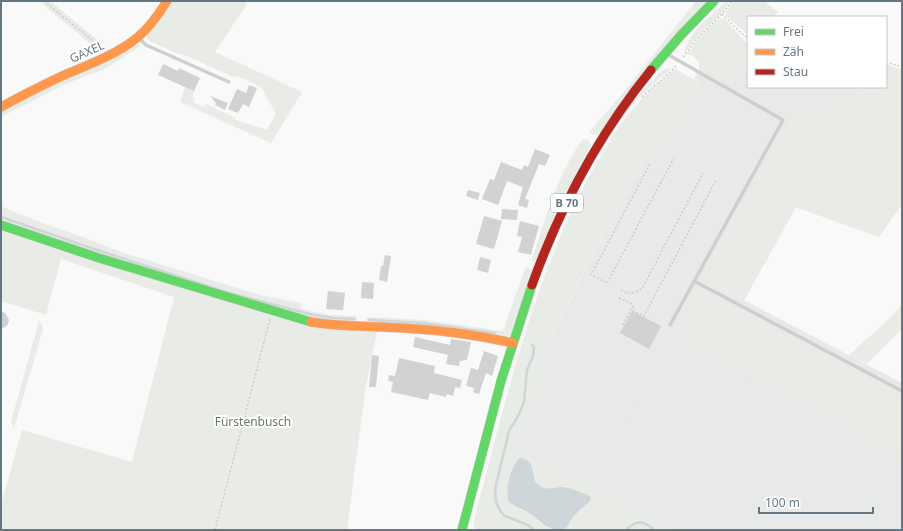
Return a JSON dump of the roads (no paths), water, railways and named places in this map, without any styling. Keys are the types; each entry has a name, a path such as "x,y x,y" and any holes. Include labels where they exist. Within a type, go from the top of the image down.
{"street":[{"name":"GAXEL","path":"1,107 123,48 139,37 151,26 167,1"},
{"name":"B 70","path":"462,530 513,343 542,260 559,218 598,144 614,119 666,53 714,1"},
{"path":"1,225 78,251 272,312 314,323 416,329 463,334 513,343"}],"lane":[{"path":"139,37 146,45 229,82"},
{"path":"666,53 784,120 670,325"},
{"path":"694,280 902,391"}],"waterway":[{"path":"1,217 226,292 313,315 354,319"},
{"path":"369,320 422,323 495,333"},
{"path":"532,345 534,347 533,356 527,370 524,402 509,431 495,493 496,502 505,516 528,525 534,530"},
{"path":"626,530 633,524 640,522 647,524 654,530"}],"park label":[{"name":"Fürstenbusch","path":"253,422"}]}
